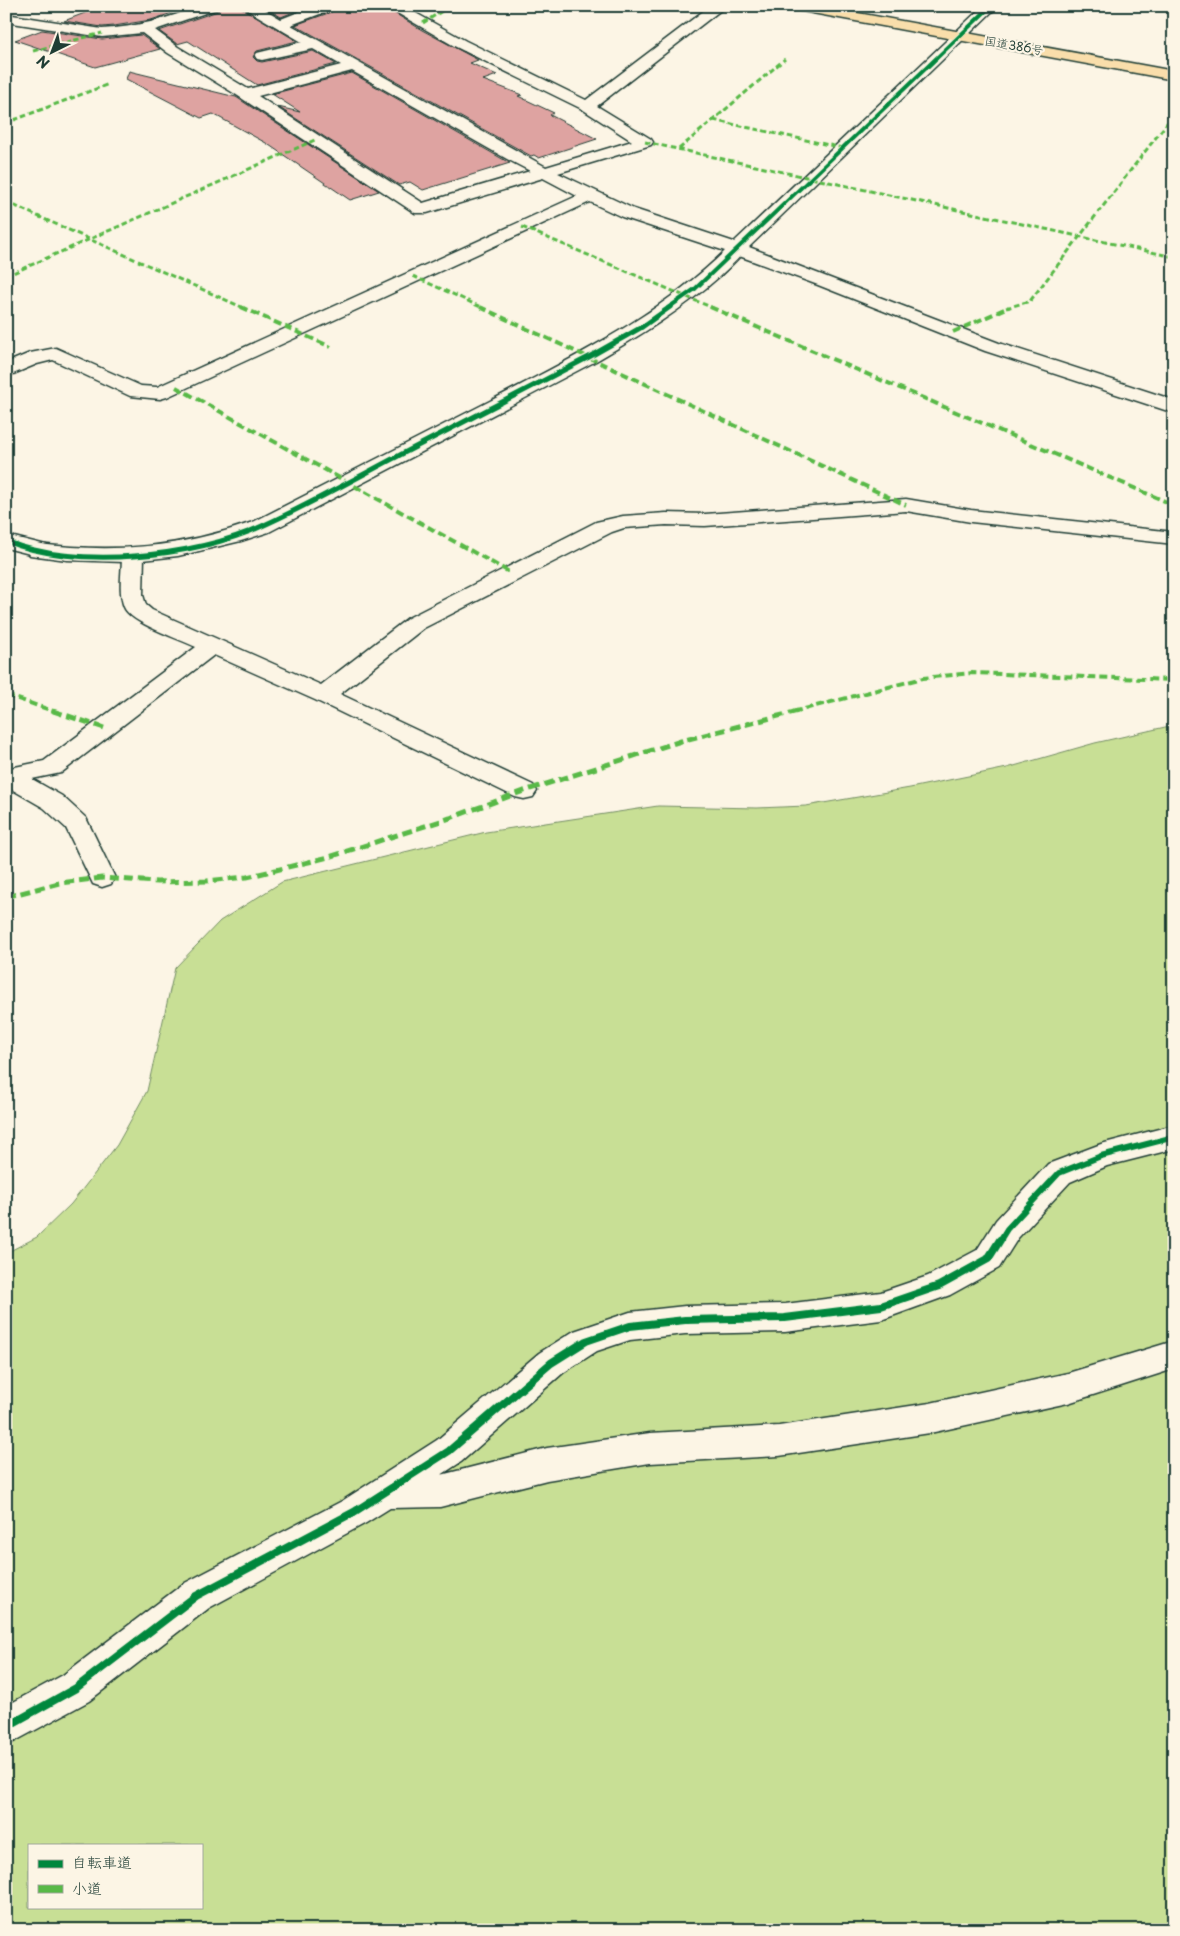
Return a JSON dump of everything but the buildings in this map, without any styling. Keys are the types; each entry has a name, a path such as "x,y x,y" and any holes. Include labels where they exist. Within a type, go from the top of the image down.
{"highway":[{"name":"国道386号","path":"796,6 1174,76"}],"street":[{"path":"6,18 102,33 146,28 186,17 212,6"},
{"path":"248,6 544,172 628,213 737,249 992,347 1174,407"},
{"path":"280,24 328,6"},
{"path":"146,28 154,37 173,50 421,208 645,142 587,106 461,44 392,6"},
{"path":"587,106 719,6"},
{"path":"6,541 38,550 76,556 133,556 193,548 226,540 261,527 581,362 642,327 695,289 991,6"},
{"path":"262,56 314,44"},
{"path":"245,95 352,66"},
{"path":"6,371 28,359 44,354 56,354 137,392 160,393 590,196"},
{"path":"323,695 416,623 604,527 623,522 666,519 705,520 906,505 971,516 1174,538"},
{"path":"133,556 132,595 135,608 144,615 323,695 524,791"},
{"path":"7,776 52,767 211,646"},
{"path":"7,776 52,802 78,824 102,878"},
{"path":"6,1727 76,1688 196,1596 354,1512 449,1451 551,1363 586,1341 630,1326 685,1320 785,1318 881,1306 923,1292 939,1286 988,1259 1007,1229 1059,1173 1101,1156 1174,1137"},
{"path":"384,1492 440,1492 547,1464 650,1448 779,1441 930,1418 1068,1388 1174,1355"}],"green space":[{"path":"1174,725 1174,1930 6,1930 6,1253 37,1237 71,1204 117,1145 147,1091 175,968 220,921 282,882 486,832 658,806 757,808 806,806 910,788 1007,768 1095,743"}],"marked path":[{"path":"423,23 450,6"},
{"path":"33,51 102,33"},
{"path":"679,149 785,59"},
{"path":"6,123 109,84"},
{"path":"953,332 1016,304 1030,301 1174,114"},
{"path":"713,120 843,148"},
{"path":"6,276 315,140"},
{"path":"645,142 1174,257"},
{"path":"6,202 331,347"},
{"path":"522,227 1174,505"},
{"path":"413,276 906,505"},
{"path":"176,387 511,573"},
{"path":"6,897 59,883 102,878 157,882 207,881 247,877 329,857 450,818 524,791 681,741 923,678 972,673 1174,680"},
{"path":"6,695 104,728"}],"cycle path":[{"path":"6,541 24,547 55,553 107,557 134,556 185,549 236,536 261,527 589,357 642,327 695,289 991,6"},
{"path":"6,1727 76,1688 196,1596 354,1512 449,1451 551,1363 586,1341 630,1326 685,1320 785,1318 881,1306 939,1286 988,1259 1007,1229 1059,1173 1101,1156 1174,1137"}]}
